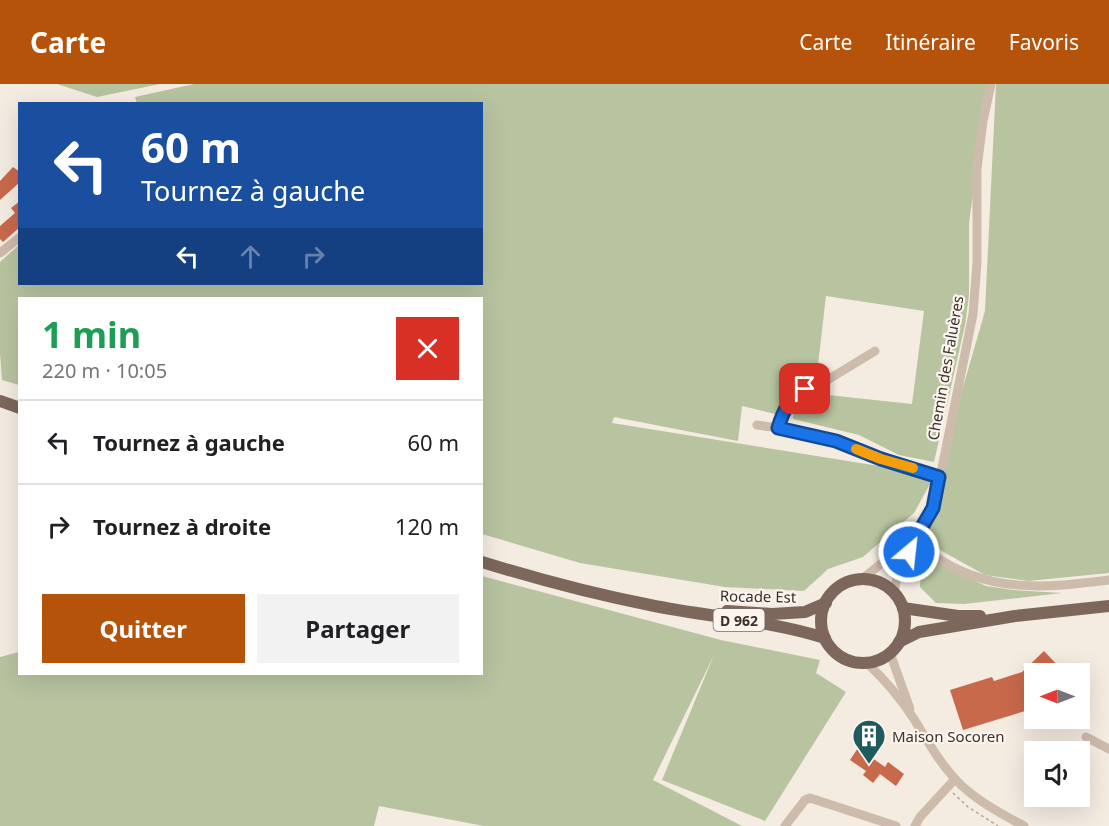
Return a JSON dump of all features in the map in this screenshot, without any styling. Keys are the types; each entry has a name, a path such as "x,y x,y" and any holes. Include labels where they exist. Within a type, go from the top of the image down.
{"main road":[{"path":"0,401 18,407"},
{"name":"Rocade Est","path":"483,562 550,583 651,606 794,628 825,638"},
{"path":"862,579 885,585 894,592 903,608 905,620 904,633 890,653 879,660 867,663 854,662 842,657 832,649 825,638 822,620 826,603 832,593 851,581 862,579"},
{"name":"Rocade Est","path":"651,606 772,614 805,612 826,603"},
{"path":"899,642 919,632 1015,616 1109,606"},
{"path":"903,608 958,616 1015,616"}],"street":[{"name":"Chemin des Faluères","path":"894,592 899,568 933,508 973,314 977,263 977,169 983,121 991,84"},
{"path":"0,253 18,239"},
{"path":"778,428 783,410 793,398 805,389 816,387 875,351"},
{"path":"757,425 836,441 881,459 939,477"},
{"name":"Chemin des Faluères","path":"862,579 902,548 914,542"},
{"path":"914,542 951,566 1004,585 1037,587 1109,580"},
{"path":"890,653 913,717"},
{"path":"867,663 913,717 935,753 955,778 991,808 1024,826"},
{"path":"1086,737 1109,750"},
{"path":"915,826 920,817 955,778"},
{"path":"785,826 805,800 810,798 896,826"}],"path":[{"path":"948,787 968,807 998,826"}],"green space":[{"path":"57,84 160,84 97,97"},
{"path":"194,84 988,84 969,223 969,295 965,325 934,462 899,455 859,435 793,419 796,403 809,393 912,404 924,311 826,296 816,382 800,384 791,390 775,414 742,406 738,441 614,417 612,423 935,475 914,513 863,557 828,569 804,591 725,587 580,563 483,534 483,297 18,297 18,385 2,380 0,262 18,246 18,285 483,285 483,102 136,102 135,97"},
{"path":"996,84 1109,84 1109,573 1028,581 985,575 940,550 923,526 985,311"},
{"path":"930,560 986,586 1062,593 964,604 936,603 920,587 921,573"},
{"path":"483,576 721,640 820,660 816,673 846,692 765,821 662,780 714,655 653,780 742,826 484,826 379,806 374,826 0,826 0,657 18,652 18,675 483,675"}],"building":[{"path":"13,167 18,171 18,184 0,200 0,181"},
{"path":"18,203 18,229 3,242 0,239 0,226 15,213 11,208"},
{"path":"1044,651 1055,663 1031,663"},
{"path":"1024,670 1024,711 963,730 950,690 992,677 994,681"},
{"name":"Maison Socoren","path":"858,748 885,767 888,762 904,774 896,786 880,774 873,783 863,775 866,771 850,760"}],"slow traffic":[{"path":"856,449 913,468"}],"place":[{"name":"Maison Socoren","path":"869,765"}],"route":[{"path":"805,389 783,410 778,428 836,441 881,459 939,477 933,508 909,552"}]}
